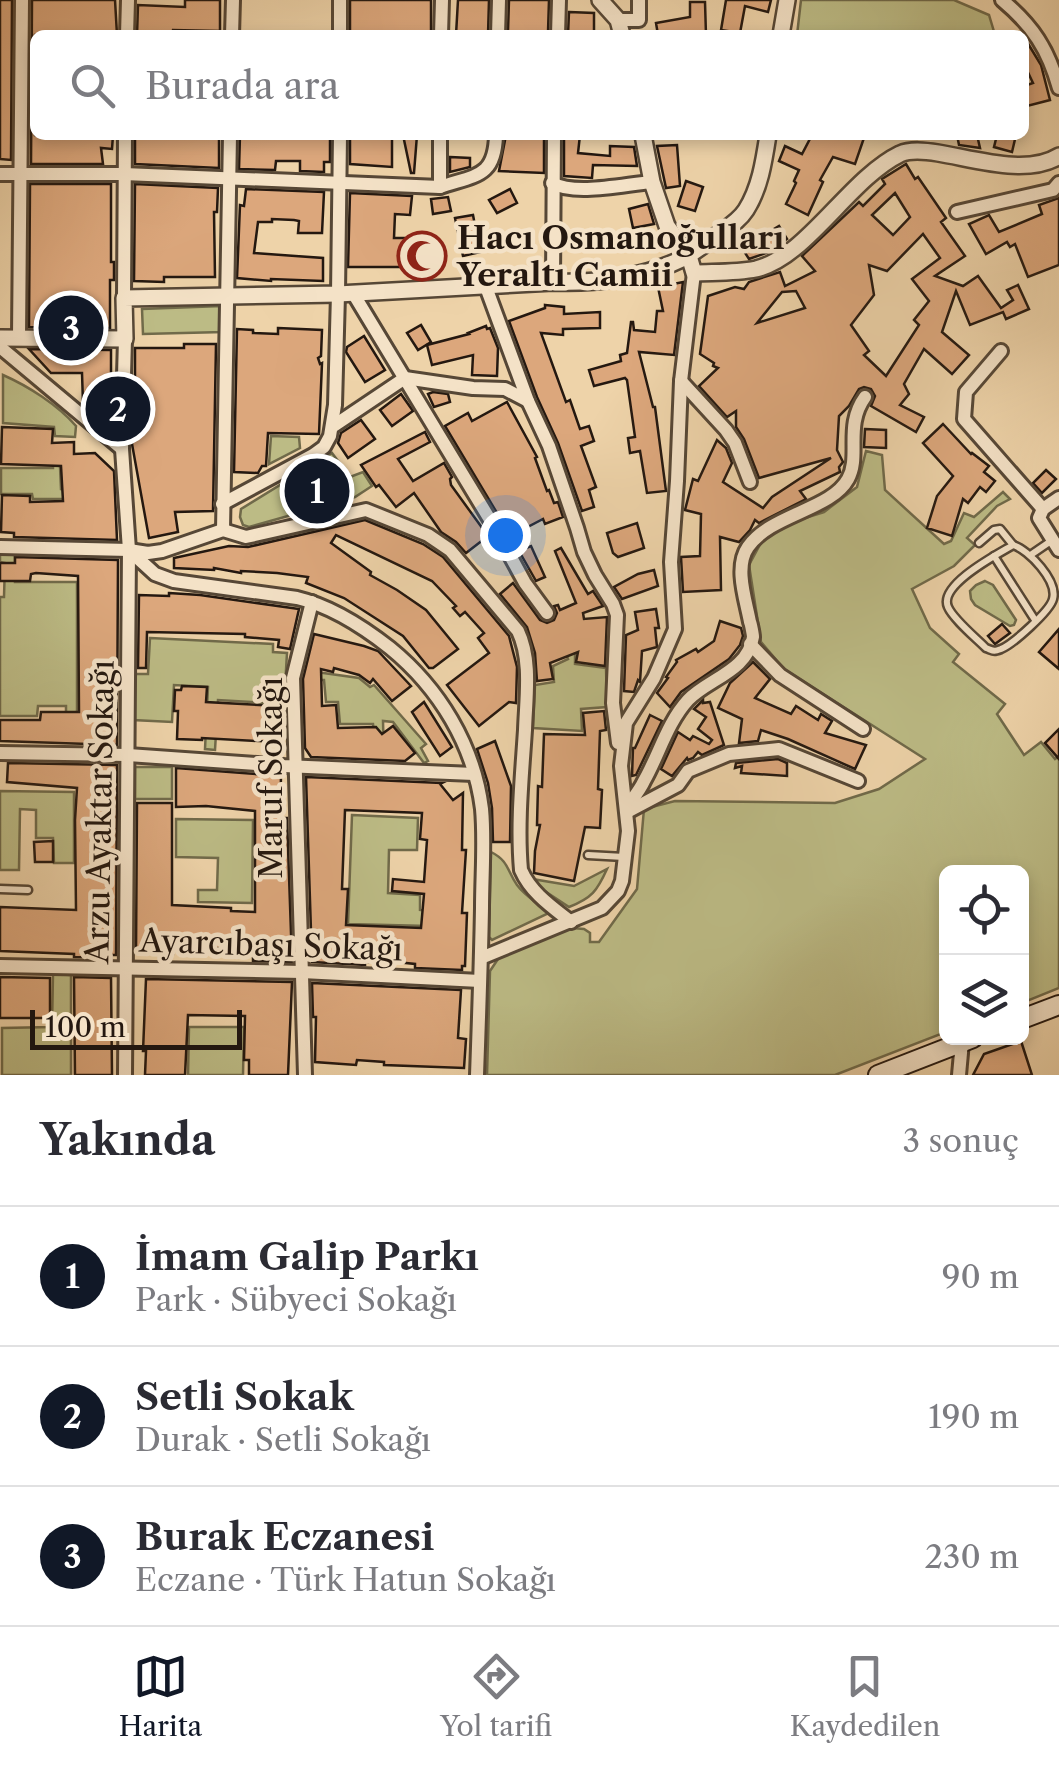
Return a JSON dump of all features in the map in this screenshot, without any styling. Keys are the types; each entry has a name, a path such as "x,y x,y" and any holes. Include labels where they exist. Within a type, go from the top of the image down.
{"main road":[{"path":"1029,1016 1059,1005"},
{"path":"878,1075 955,1045"}],"street":[{"path":"19,337 22,0"},
{"path":"127,30 128,0"},
{"path":"232,30 233,0"},
{"path":"340,0 340,30"},
{"path":"441,30 442,0"},
{"path":"498,30 499,0"},
{"path":"558,30 559,0"},
{"path":"600,0 620,27 639,20 638,0"},
{"path":"783,30 787,0"},
{"path":"1002,0 1030,25 1052,63 1059,88"},
{"path":"0,338 125,339 125,140"},
{"path":"223,530 230,140"},
{"path":"222,504 313,455 324,447 332,427 346,294 340,140"},
{"path":"440,140 440,187"},
{"path":"0,174 124,174 440,187 481,173 492,164 496,140"},
{"path":"553,282 554,140"},
{"path":"620,766 626,723 654,678 675,629 671,562 681,381 694,273 689,256 667,226 652,182 644,140"},
{"path":"124,298 346,294 579,283 628,276 689,256 739,219 760,182 767,140"},
{"path":"694,273 743,271 775,261 793,250 884,164 904,152 926,151 1035,166 1059,156"},
{"path":"552,182 562,188 652,182"},
{"path":"957,212 1052,190 1059,183"},
{"path":"481,958 602,908 622,881 627,809 613,702 617,616 584,552 549,446 528,402 486,287"},
{"path":"346,294 404,378 525,583 547,613"},
{"name":"Arzu Ayaktar Sokağı","path":"125,339 122,449 130,550 125,1075"},
{"path":"0,347 122,449"},
{"path":"1001,352 966,392 964,419 1043,508"},
{"path":"332,427 404,378 473,388 505,388 528,402"},
{"path":"681,381 735,443 750,482"},
{"path":"627,809 689,698 745,657 753,636 740,566 746,550 761,532 845,485 852,472 854,422 858,406 865,398"},
{"path":"1056,545 1039,518 1043,508 1059,498"},
{"path":"0,547 130,550 148,554 223,530 246,537 366,510 428,535 450,550 522,640 527,692 522,870 534,892 571,922"},
{"path":"130,550 155,574 174,581 312,602 364,628 402,658 449,714 462,736 482,808 477,1075"},
{"name":"Maruf Sokağı","path":"305,1075 293,678 312,602"},
{"path":"750,644 780,675 864,729"},
{"path":"627,809 678,785 688,772 705,762 729,754 779,749 858,781"},
{"path":"0,753 128,754 474,774"},
{"name":"Ayarcıbaşı Sokağı","path":"0,966 480,980"},
{"path":"959,1075 967,1045"}],"lane":[{"path":"980,544 1000,529 1014,544 1032,554 1054,591 1050,606 1013,642 993,651 946,605 948,592 1014,544"},
{"path":"1032,554 1056,545"},
{"path":"994,556 1035,620"},
{"path":"588,855 625,857"},
{"path":"0,889 28,890"}],"shaded area":[{"path":"801,0 954,0 989,15 994,30 798,30"},
{"path":"222,306 223,332 143,334 142,309"},
{"path":"3,375 61,411 76,426 75,437 55,436 54,427 3,423"},
{"path":"271,436 299,437 300,448 269,464"},
{"path":"54,444 59,444 61,489 98,492 98,499 33,499 32,494 1,494 1,468 53,468"},
{"path":"866,451 882,455 885,490 944,544 951,541 964,513 974,517 1003,492 1010,499 997,506 967,538 975,545 954,566 912,589 930,628 959,654 953,662 1005,704 997,714 1024,755 1041,742 1055,759 1059,756 1059,988 1029,1000 1029,865 939,865 939,1035 835,1075 487,1075 490,971 498,959 514,949 572,928 584,929 590,933 590,942 599,942 637,889 644,809 675,801 835,803 879,789 925,759 784,669 761,642 749,565 764,537 789,523 824,512 857,487"},
{"path":"332,453 350,477 363,472 372,486 355,497 249,527 243,525 241,509"},
{"path":"0,552 15,552 15,582 77,582 77,738 66,737 66,706 38,706 37,716 0,716 0,597 4,597 5,563 0,562"},
{"path":"985,581 993,585 1016,620 1014,625 975,605 971,599 970,591"},
{"path":"575,630 575,664 606,668 607,707 581,709 582,731 533,728 535,685 554,682 553,666 568,659 560,636"},
{"path":"150,638 273,644 273,652 287,653 284,704 218,700 215,750 205,749 208,687 174,685 172,722 133,720 135,674 148,674"},
{"path":"302,670 359,678 370,687 374,685 426,744 421,748 428,761 424,763 393,722 383,721 384,760 377,761 373,724 340,724 338,702 326,702 324,680 301,680"},
{"path":"135,767 172,767 172,799 135,799"},
{"path":"0,791 74,792 74,863 54,863 53,838 36,838 36,810 20,809 19,870 0,870"},
{"path":"352,815 418,818 417,850 389,850 388,893 420,895 420,910 429,911 429,926 348,924"},
{"path":"176,819 253,820 252,903 198,902 198,890 217,890 218,858 176,857"},
{"path":"491,852 504,863 520,889 549,913 492,940 489,937"},
{"path":"607,869 593,893 569,907 531,882 532,879 574,886"},
{"path":"53,974 71,975 71,1075 2,1075 2,1028 52,1027"},
{"path":"189,1027 244,1027 243,1075 188,1075"}],"building":[{"path":"0,0 12,0 11,160 0,159"},
{"path":"32,0 115,0 117,30 32,30"},
{"path":"185,0 220,0 220,30 137,30 138,5 185,7"},
{"path":"350,0 431,0 431,30 350,30"},
{"path":"458,0 489,0 488,30 456,30"},
{"path":"509,0 549,0 548,30 508,30"},
{"path":"726,0 771,0 768,12 745,6 741,30 721,30"},
{"path":"690,2 705,2 706,30 657,30 656,23 690,17"},
{"path":"569,12 594,13 594,30 568,30"},
{"path":"1029,45 1041,65 1050,100 1029,105 1029,84 1033,83 1029,75"},
{"path":"31,140 113,140 112,149 101,148 103,164 31,164"},
{"path":"135,140 219,140 219,168 135,164"},
{"path":"240,140 330,140 330,162 324,162 324,172 300,171 300,161 276,161 275,170 239,169"},
{"path":"350,140 392,140 392,167 350,164"},
{"path":"404,140 417,140 411,173"},
{"path":"505,140 544,140 544,173 499,171"},
{"path":"564,140 579,140 578,153 610,156 610,146 634,147 637,166 593,165 592,178 564,176"},
{"path":"809,140 863,140 855,164 833,157 808,215 786,204 799,170 779,161 785,146 802,154"},
{"path":"958,140 978,140 980,148 959,145"},
{"path":"996,140 1015,140 1012,152 994,147"},
{"path":"677,145 680,186 666,188 657,146"},
{"path":"450,157 470,158 470,167 450,172"},
{"path":"906,164 946,218 941,222 965,256 935,276 963,286 978,276 1001,308 1013,300 1007,290 1018,285 1029,309 1006,319 1003,312 970,325 956,291 942,332 969,355 952,374 924,349 904,384 909,394 900,405 924,417 916,432 871,406 875,396 871,389 859,389 839,416 837,450 843,462 840,472 800,491 806,499 759,523 755,520 739,542 720,537 721,590 683,592 681,557 700,556 701,514 685,510 693,479 698,481 717,440 726,448 732,463 723,482 763,508 772,497 831,458 759,478 736,427 736,411 727,417 699,386 718,368 700,354 708,296 735,287 744,289 749,282 780,272 785,286 815,271 802,256 859,202 863,206 885,184 882,179","holes":["895,193 910,217 893,235 872,215","923,234 940,258 912,279 929,301 914,320 919,325 886,376 864,355 869,351 851,325 874,295 869,265 887,271","796,291 805,308 757,323 782,292"]},
{"path":"686,181 703,187 695,211 678,206"},
{"path":"30,184 111,184 114,280 110,280 110,328 29,327"},
{"path":"135,184 218,188 214,212 215,277 134,281"},
{"path":"246,189 324,192 322,233 298,233 299,221 294,220 258,222 254,253 323,258 323,281 237,278 240,205 244,206"},
{"path":"510,189 517,203 497,213 489,200"},
{"path":"350,193 412,196 410,215 395,214 394,238 419,238 419,246 436,245 437,267 348,267"},
{"path":"448,197 451,211 433,214 431,199"},
{"path":"1059,198 1059,265 1028,277 1015,244 1010,247 1007,242 986,254 969,224 989,215 999,232 1042,214 1039,205"},
{"path":"648,204 654,224 633,228 629,209"},
{"path":"473,215 480,252 463,256 455,218"},
{"path":"779,226 787,239 769,252 749,259 742,248"},
{"path":"683,282 674,355 639,352 655,407 666,491 647,493 640,451 630,453 628,438 635,437 627,380 594,386 589,370 621,361 620,355 627,353 631,322 634,330 655,332 657,311 663,311 658,287"},
{"path":"545,305 564,307 564,314 600,312 600,328 563,329 563,335 541,333 566,402 570,400 580,429 589,426 594,441 581,446 596,487 589,490 594,507 582,511 509,321"},
{"path":"421,325 431,342 418,350 407,333"},
{"path":"486,326 498,348 497,376 472,375 473,355 432,365 427,345"},
{"path":"278,328 322,330 318,358 322,363 319,434 268,433 266,466 258,473 234,472 237,329 278,334"},
{"path":"364,336 385,370 365,382 346,352 347,347"},
{"path":"184,344 216,344 213,511 175,512 178,532 149,538 132,444 135,348 184,348"},
{"path":"29,349 111,350 111,427 83,403 82,373 51,373"},
{"path":"401,394 413,411 392,426 380,410"},
{"path":"428,394 448,394 450,402 434,407"},
{"path":"507,402 537,457 547,491 554,503 558,502 563,517 545,524 543,519 518,532 514,524 506,528 445,426 468,413 472,421"},
{"path":"361,420 375,439 348,458 338,443 341,433"},
{"path":"943,424 971,454 989,466 984,472 995,481 986,492 980,487 968,503 963,499 952,536 927,528 937,496 953,476 923,443"},
{"path":"2,427 53,429 52,443 74,442 74,454 95,453 114,471 117,540 14,537 14,533 1,532 2,495 30,496 30,502 63,501 61,466 1,464"},
{"path":"865,429 886,430 886,448 864,447"},
{"path":"425,432 430,442 398,459 413,481 444,463 452,477 451,485 488,536 466,553 441,532 414,493 396,507 361,465"},
{"path":"1046,470 1056,479 1042,493 1033,483"},
{"path":"365,520 423,544 443,557 509,636 517,667 516,703 509,702 479,726 447,685 489,653 478,638 484,633 465,612 460,616 453,608 456,606 432,581 336,535 331,543 370,575 426,610 458,649 429,668 403,636 344,598 306,583 308,577 174,568 174,558 229,546 248,547"},
{"path":"637,523 644,548 618,557 607,533"},
{"path":"531,546 545,577 536,581 519,551"},
{"path":"561,548 588,594 593,591 603,606 583,613 584,619 607,617 605,666 576,662 578,652 550,663 553,679 537,681 535,653 527,627 500,594 513,583 540,620 554,620 554,606 558,605 560,610 576,603 555,551"},
{"path":"15,557 118,560 117,745 0,741 0,720 40,720 41,712 79,712 78,576 36,573 31,574 30,581 0,581 0,563 15,563"},
{"path":"654,570 658,586 622,599 614,587 638,574"},
{"path":"169,593 299,609 290,649 278,647 279,640 245,634 147,632 146,668 138,668 139,595"},
{"path":"656,609 657,647 642,651 640,682 634,692 624,691 626,635 638,630 635,612"},
{"path":"720,621 741,628 740,645 729,659 681,692 670,707 657,693 666,677 676,660 714,641"},
{"path":"1002,624 1010,633 995,644 988,636"},
{"path":"1059,629 1059,669 1039,652"},
{"path":"314,634 378,651 411,686 392,701 373,679 370,683 359,675 334,668 333,672 321,669 322,706 336,705 338,728 376,727 382,734 393,726 415,753 405,761 311,757 305,748 303,679"},
{"path":"753,662 770,679 755,698 791,714 796,706 818,720 821,714 832,721 825,733 866,745 855,769 761,730 758,741 739,743 742,719 718,708 730,683"},
{"path":"182,686 207,687 206,702 278,706 276,742 177,739 175,690"},
{"path":"703,700 710,702 724,745 687,758 672,776 661,769 678,732 690,740 693,736 709,744 712,740 698,729 706,717 694,709"},
{"path":"424,702 452,747 440,756 412,712"},
{"path":"604,711 606,730 600,731 598,789 602,790 600,828 585,827 574,881 534,873 544,734 585,735 583,713"},
{"path":"650,715 662,721 636,775 632,776 633,748"},
{"path":"1059,729 1059,759 1045,743"},
{"path":"495,741 511,786 510,842 493,842 488,783 477,749"},
{"path":"778,759 787,763 787,776 741,773 742,766 735,768 736,763"},
{"path":"8,763 117,765 116,955 111,958 0,951 0,907 76,910 77,788 7,782"},
{"path":"176,768 281,776 280,818 287,818 292,962 253,961 253,953 236,949 173,946 173,954 136,953 137,803 172,803 172,905 255,912 255,811 176,807"},
{"path":"306,777 442,783 453,800 463,793 462,850 466,850 462,913 467,913 462,970 415,968 415,964 396,962 312,962","holes":["345,810 422,813 420,839 427,840 424,882 393,879 392,891 424,894 421,928 346,925 348,889 342,889"]},
{"path":"53,841 53,862 35,862 34,842"},
{"path":"0,977 50,978 50,1018 0,1018"},
{"path":"74,977 111,978 112,1075 75,1075"},
{"path":"146,979 292,982 288,1075 249,1075 249,1060 244,1060 245,1016 188,1015 185,1075 145,1075"},
{"path":"312,983 461,990 458,1038 466,1039 464,1068 357,1060 356,1065 315,1062"},
{"path":"1022,1045 1032,1075 973,1075 984,1054"}],"place":[{"name":"Hacı Osmanoğulları Yeraltı Camii","path":"422,256"},
{"name":"Burak Eczanesi","path":"71,328"},
{"name":"Setli Sokak","path":"118,409"},
{"name":"İmam Galip Parkı","path":"317,491"}]}
